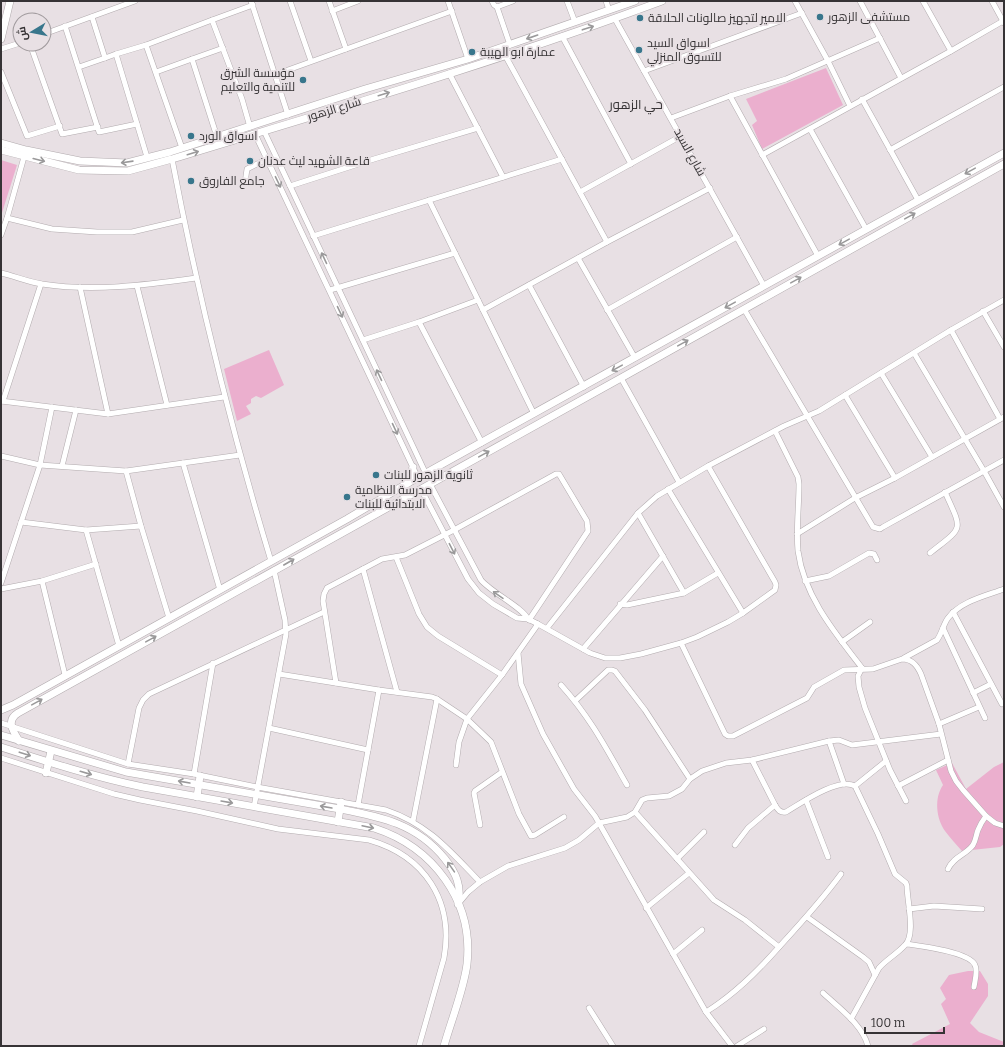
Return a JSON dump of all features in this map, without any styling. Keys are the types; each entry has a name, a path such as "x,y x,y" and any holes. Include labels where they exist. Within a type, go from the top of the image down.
{"main road":[{"path":"1,39 10,1"},
{"name":"شارع الزهور","path":"1,143 26,150 80,161 127,163 217,138 365,89 468,59 635,1"},
{"name":"شارع الزهور","path":"1,150 79,170 128,171 172,160 368,99 562,36 662,1"},
{"path":"365,89 368,99"},
{"path":"1,710 220,590 408,483 584,387 1004,153"},
{"path":"79,170 80,161"},
{"path":"19,741 12,727 12,718 14,715 1004,164"},
{"path":"951,182 956,190"},
{"path":"654,347 658,350 659,356"},
{"path":"408,483 413,467"},
{"path":"347,519 351,527"},
{"path":"53,682 57,691"},
{"path":"1,735 126,772 199,785 256,791 341,806 396,823 412,830 427,840 437,849 450,865 457,876 460,886 458,904"},
{"path":"1,747 118,782 383,831 415,847 440,872 450,887 458,904 466,930 468,948 465,975 444,1046"},
{"path":"46,773 51,751"},
{"path":"197,775 199,785 197,797"},
{"path":"338,822 341,806"}],"street":[{"path":"52,31 135,1"},
{"path":"290,1 311,62"},
{"path":"329,1 346,49"},
{"path":"332,11 358,1"},
{"path":"448,1 468,59"},
{"path":"492,1 497,7 510,45"},
{"path":"497,7 513,1"},
{"path":"567,1 575,22"},
{"path":"606,1 609,10"},
{"path":"794,1 828,61 850,106"},
{"path":"860,1 901,78"},
{"path":"923,1 951,51"},
{"path":"762,155 1003,22 1002,14 992,1"},
{"path":"79,67 146,45 252,3 288,115"},
{"path":"274,75 452,11"},
{"path":"644,71 802,13"},
{"path":"92,17 105,58"},
{"name":"شارع السيد","path":"615,18 764,286"},
{"path":"212,20 242,99 250,127"},
{"path":"66,26 99,132 137,124"},
{"path":"562,36 631,164"},
{"path":"671,118 730,96 786,79 880,38"},
{"path":"146,45 182,148"},
{"path":"1,50 12,46"},
{"path":"156,72 223,48"},
{"path":"33,52 62,134 98,127"},
{"path":"116,54 147,157"},
{"path":"505,55 607,242"},
{"path":"192,59 217,138"},
{"path":"1,72 27,136 60,126"},
{"path":"449,73 503,177"},
{"path":"890,150 1004,87"},
{"path":"730,96 818,256"},
{"path":"862,99 918,200"},
{"path":"290,186 478,128"},
{"path":"810,129 866,229"},
{"path":"264,131 426,474"},
{"path":"255,134 418,478"},
{"path":"580,192 681,136"},
{"path":"1,235 24,157"},
{"path":"245,182 247,169 267,159"},
{"path":"313,236 562,159"},
{"path":"172,160 183,220 224,397 272,561"},
{"path":"483,310 710,188"},
{"path":"429,200 534,414"},
{"path":"7,218 52,229 97,232 132,232 183,220"},
{"path":"607,310 737,237"},
{"path":"330,290 455,253"},
{"path":"578,258 635,358"},
{"path":"1,273 41,284 80,287 137,286 196,278"},
{"path":"41,284 2,401 108,414 224,397"},
{"path":"529,285 584,387"},
{"path":"137,286 167,405"},
{"path":"80,287 108,414"},
{"path":"363,340 419,322 478,300"},
{"path":"547,628 638,513 657,496 708,466 845,395 951,330 1004,300"},
{"path":"744,309 873,527 880,529 1004,460"},
{"path":"983,311 1004,347"},
{"path":"419,322 482,443"},
{"path":"797,534 855,498 895,478 1002,418 951,330"},
{"path":"914,353 1004,507"},
{"path":"881,373 932,457"},
{"path":"620,378 679,482"},
{"path":"845,395 895,478"},
{"path":"15,586 2,581 40,465 52,407"},
{"path":"62,466 76,410"},
{"path":"775,431 796,470 798,477 798,550 805,581 816,602 842,642 862,668"},
{"path":"1,456 40,465 126,471 240,454"},
{"path":"183,463 220,590"},
{"path":"421,489 468,579 479,593 493,604 517,618 528,620 547,628 597,656 613,658 641,654 681,642 712,630 743,613 773,593 776,588 776,584 708,466"},
{"path":"126,471 169,618"},
{"path":"336,683 324,612 323,598 327,588 385,558 396,558 405,555 445,535 556,474 561,475 587,521 588,531 528,620"},
{"path":"430,484 481,580 492,591 523,612 528,620"},
{"path":"668,489 743,613"},
{"path":"930,553 955,533 958,526 957,519 945,492"},
{"path":"638,513 684,593"},
{"path":"21,522 86,530 141,526"},
{"path":"86,530 119,646"},
{"path":"805,581 829,576 869,553 874,554 877,560"},
{"path":"583,649 620,604 663,556"},
{"path":"396,558 416,608 427,627 438,636 502,675"},
{"path":"1,589 42,581 96,564"},
{"path":"363,569 397,692"},
{"path":"254,807 286,629 274,570"},
{"path":"620,604 627,605 684,593 718,573"},
{"path":"42,581 65,676"},
{"path":"681,642 725,734 728,736 733,736 807,698 814,687 844,670 879,668 902,659 937,640 947,619 963,604 1004,589"},
{"path":"128,764 139,708 143,700 149,694 324,612"},
{"path":"953,612 1002,704"},
{"path":"842,642 870,622"},
{"path":"456,765 459,742 467,719 502,675 538,624"},
{"path":"943,628 985,718"},
{"path":"518,653 521,684 543,734 574,790 599,823 706,1012 732,1046"},
{"path":"902,659 912,661 919,669 939,724 948,760 959,786 986,816 995,823 1004,826"},
{"path":"197,775 213,663"},
{"path":"862,668 858,676 864,708 886,761 906,801"},
{"path":"575,701 608,670 614,670 645,710 690,779"},
{"path":"279,674 437,699 467,719 491,742 519,814 531,836 564,817"},
{"path":"973,693 991,684"},
{"path":"561,685 575,701 599,735 628,784"},
{"path":"358,805 379,690"},
{"path":"413,821 437,699"},
{"path":"939,724 979,707"},
{"path":"1,723 128,764 197,775 256,791"},
{"path":"269,728 368,750"},
{"path":"458,904 468,892 480,882 511,864 572,844 599,823 624,819 635,812 642,800 647,798 669,796 682,789 690,779 702,771 726,763 752,760 830,741 839,740 852,745 941,734"},
{"path":"830,741 844,784"},
{"path":"1,758 127,797 271,827 369,840 381,843 402,854 420,869 434,889 440,899 446,922 446,946 444,958 419,1046"},
{"path":"752,760 779,811 786,812 825,790 844,784 855,786 895,874 906,883 910,930 907,944 884,962 875,975 851,1019"},
{"path":"898,786 948,760"},
{"path":"855,786 886,761"},
{"path":"480,825 474,791 502,772"},
{"path":"806,800 828,857"},
{"path":"341,806 358,805 386,810 413,821 434,836 480,882"},
{"path":"736,845 748,828 775,806"},
{"path":"635,812 714,900 745,920 779,948"},
{"path":"948,869 955,858 967,851 972,846 979,826 986,816"},
{"path":"677,859 704,832"},
{"path":"646,908 689,873"},
{"path":"706,1012 734,993 765,964 828,892 840,874"},
{"path":"909,909 934,906 982,909"},
{"path":"807,917 863,956 869,962 875,975"},
{"path":"673,954 702,930"},
{"path":"907,944 943,950 970,959 976,968 974,987"},
{"path":"823,993 851,1019 863,1034 868,1046"},
{"path":"590,1008 614,1046"},
{"path":"737,1046 764,1029"}],"shaded area":[{"path":"826,68 843,105 762,149 752,125 757,121 746,99"},
{"path":"1,160 17,165 1,216"},
{"path":"269,350 284,385 261,398 256,396 251,399 251,403 246,406 251,414 237,421 224,369"},
{"path":"1004,762 1004,844 1000,847 962,851 945,831 938,814 938,796 943,785 936,770 952,763 966,789 994,767"},
{"path":"968,971 980,971 988,984 988,996 970,1023 979,1032 1004,1042 1004,1046 913,1046 912,1044 950,1024 941,1004 946,999 940,988 949,975"}],"place":[{"name":"مستشفى الزهور","path":"820,17"},
{"name":"الامير لتجهيز صالونات الحلاقة","path":"640,18"},
{"name":"اسواق السيد للتسوق المنزلي","path":"639,50"},
{"name":"عمارة ابو الهيبة","path":"472,52"},
{"name":"مؤسسة الشرق للتنمية والتعليم","path":"303,80"},
{"name":"اسواق الورد","path":"191,136"},
{"name":"قاعة الشهيد ليث عدنان","path":"250,161"},
{"name":"جامع الفاروق","path":"191,181"},
{"name":"ثانوية الزهور للبنات","path":"376,475"},
{"name":"مدرسة النظامية الابتدائية للبنات","path":"347,497"}],"district":[{"name":"حي الزهور","path":"636,104"}]}
